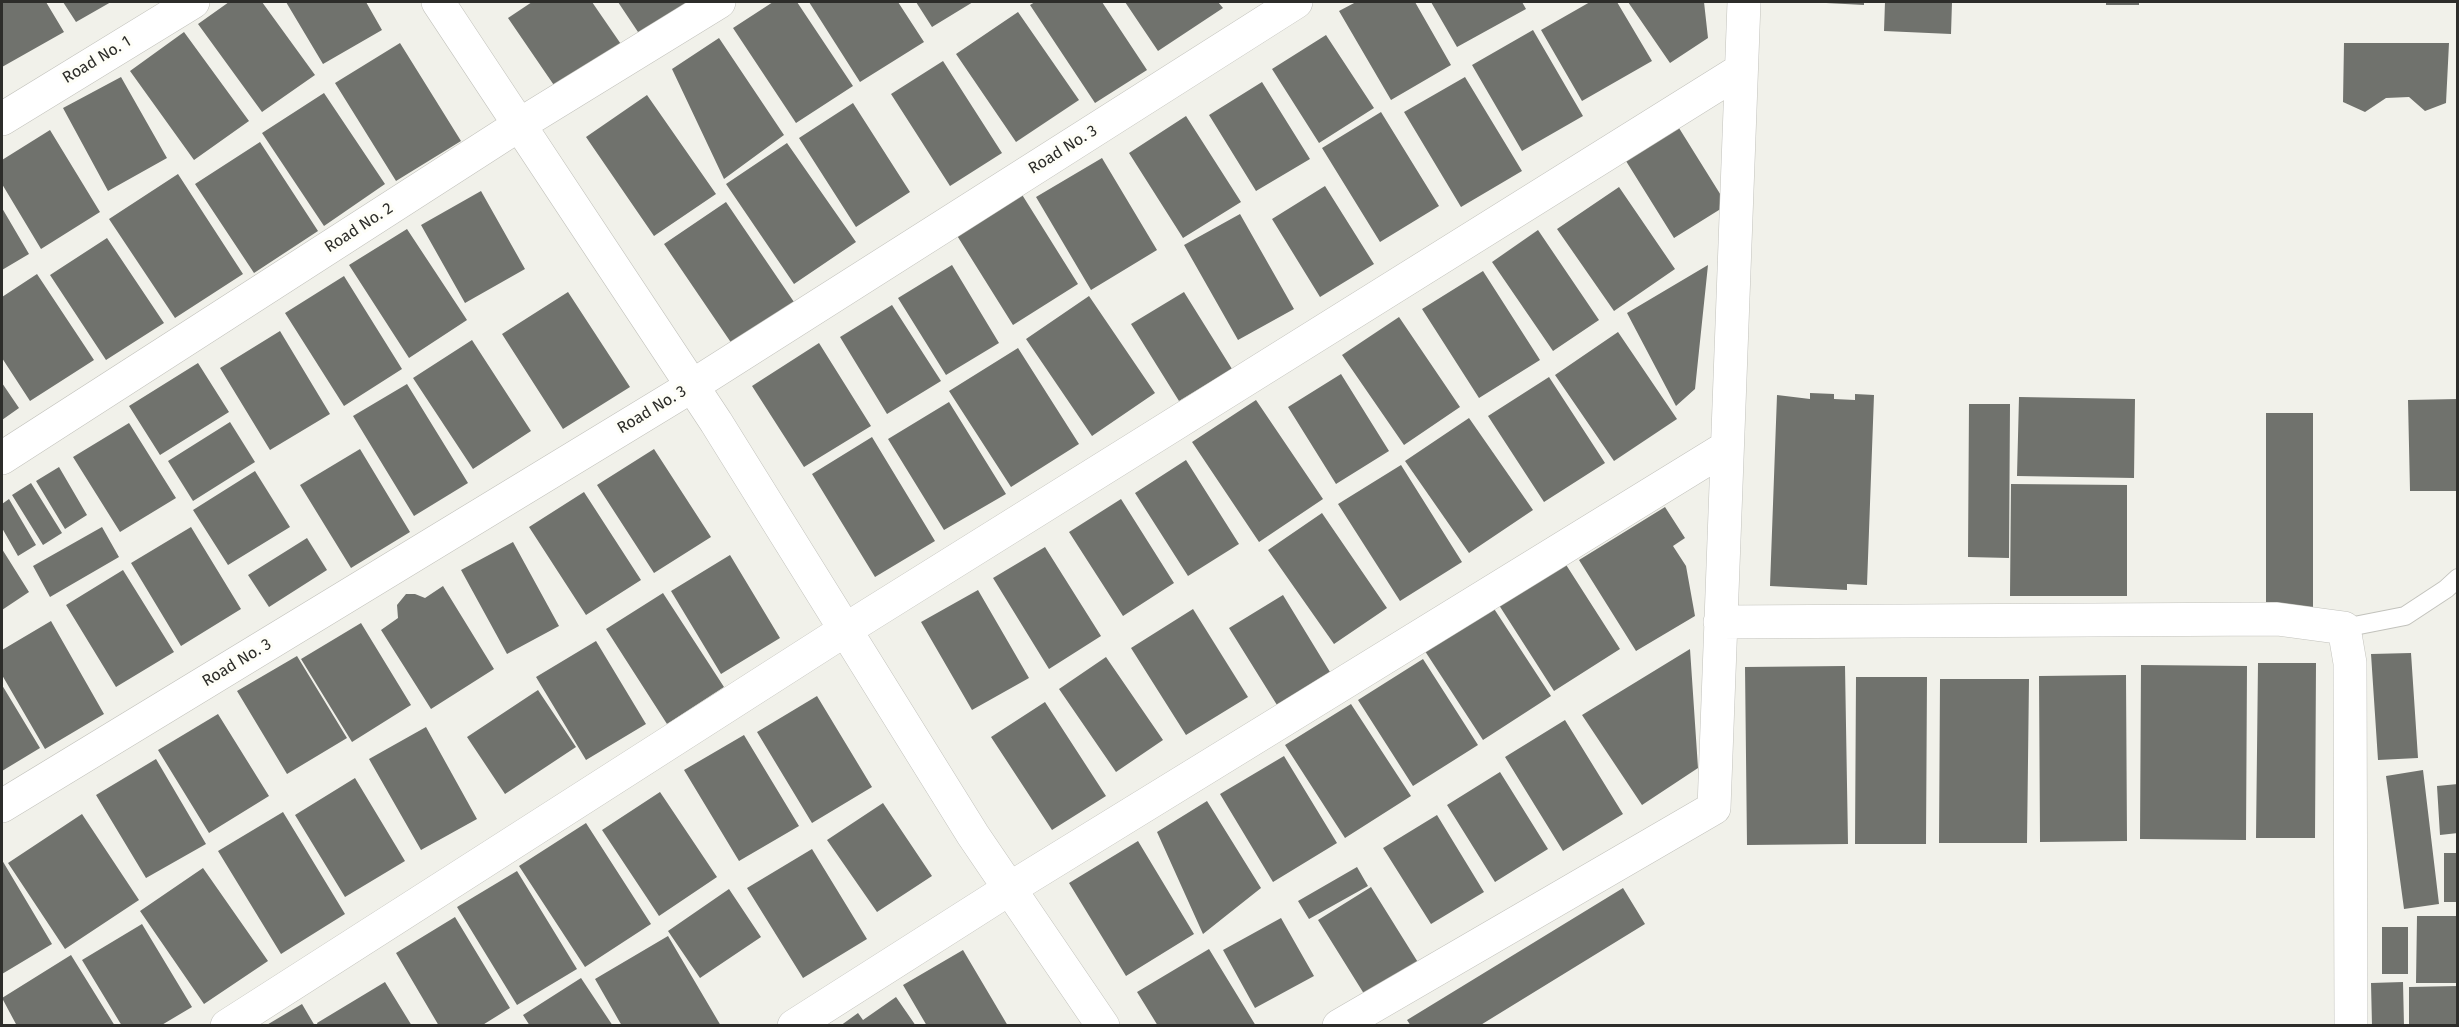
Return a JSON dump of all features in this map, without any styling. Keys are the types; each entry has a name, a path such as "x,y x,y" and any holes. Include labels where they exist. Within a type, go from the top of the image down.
{"street":[{"name":"Road No. 1","path":"2,119 193,2"},
{"path":"438,2 692,386 973,835 1103,1026"},
{"name":"Road No. 2","path":"2,458 519,125 719,2"},
{"name":"Road No. 3","path":"2,806 692,386 1296,2"},
{"path":"1339,1026 1714,808 1744,2"},
{"path":"227,1026 845,630 1741,70"},
{"path":"794,1026 1009,889 1727,447"},
{"path":"1720,622 2277,619 2344,628 2350,663 2351,1026"}],"lane":[{"path":"2344,628 2405,616 2446,589 2457,578"}],"building":[{"path":"2,2 46,2 64,32 2,67"},
{"path":"63,2 111,2 76,22"},
{"path":"229,2 262,2 315,75 262,112 198,24"},
{"path":"286,2 366,2 382,30 323,64"},
{"path":"532,2 592,2 625,50 560,94 508,18"},
{"path":"618,2 692,2 642,38"},
{"path":"773,2 797,2 853,86 796,123 733,28"},
{"path":"809,2 898,2 924,42 860,82"},
{"path":"916,2 973,2 932,27"},
{"path":"1035,2 1102,2 1147,70 1095,103 1030,5"},
{"path":"1125,2 1218,2 1223,8 1158,51"},
{"path":"1356,2 1415,2 1451,65 1391,100 1339,11"},
{"path":"1431,2 1522,2 1526,9 1457,47"},
{"path":"1590,2 1617,2 1652,61 1582,101 1541,30"},
{"path":"1628,2 1704,2 1708,38 1670,63"},
{"path":"1864,2 1864,5 1826,3"},
{"path":"1885,2 1952,2 1951,34 1884,31"},
{"path":"2106,2 2139,2 2139,5 2106,5"},
{"path":"1018,12 1079,100 1016,142 956,54"},
{"path":"1533,30 1583,116 1522,151 1472,65"},
{"path":"184,32 249,121 194,160 130,71"},
{"path":"1326,35 1374,108 1319,143 1272,69"},
{"path":"719,38 784,135 724,179 672,69"},
{"path":"400,43 461,141 396,181 335,83"},
{"path":"2344,43 2449,43 2446,103 2425,111 2409,97 2386,98 2365,112 2343,102"},
{"path":"943,61 1002,153 950,186 891,94"},
{"path":"121,77 167,158 108,191 63,108"},
{"path":"1465,77 1522,171 1461,207 1404,112"},
{"path":"1262,82 1310,159 1256,191 1209,115"},
{"path":"324,93 385,184 324,226 262,133"},
{"path":"647,95 716,194 654,236 586,137"},
{"path":"853,103 910,192 856,227 799,138"},
{"path":"1381,112 1439,206 1380,242 1322,148"},
{"path":"1186,116 1241,202 1183,238 1129,153"},
{"path":"1679,128 1727,205 1674,238 1626,161"},
{"path":"50,130 100,212 41,249 2,184 2,160"},
{"path":"260,142 318,231 254,273 195,184"},
{"path":"787,143 856,242 794,284 726,184"},
{"path":"1102,158 1157,250 1091,290 1036,197"},
{"path":"178,174 243,274 175,318 109,219"},
{"path":"1325,186 1374,264 1320,297 1272,219"},
{"path":"1619,187 1675,269 1614,311 1557,229"},
{"path":"481,191 525,269 465,303 421,225"},
{"path":"1021,193 1078,284 1013,325 956,234"},
{"path":"726,202 794,302 732,344 664,244"},
{"path":"2,208 29,254 2,270"},
{"path":"1240,214 1294,309 1238,340 1184,245"},
{"path":"407,229 467,320 409,358 349,265"},
{"path":"1538,230 1599,320 1553,351 1492,262"},
{"path":"107,238 164,323 106,360 50,275"},
{"path":"952,265 999,343 946,375 898,298"},
{"path":"1708,265 1695,389 1676,406 1627,313"},
{"path":"1483,271 1540,360 1479,398 1422,309"},
{"path":"37,274 94,360 30,401 2,358 2,297"},
{"path":"344,276 402,369 344,406 285,313"},
{"path":"568,292 630,387 563,429 502,334"},
{"path":"1184,292 1232,369 1179,401 1131,324"},
{"path":"1089,296 1155,393 1092,436 1026,339"},
{"path":"892,305 941,381 887,414 840,337"},
{"path":"1399,317 1460,407 1404,445 1342,355"},
{"path":"280,331 330,414 270,450 220,368"},
{"path":"1618,332 1677,419 1614,461 1555,375"},
{"path":"472,340 531,431 473,469 413,378"},
{"path":"819,343 871,426 804,467 752,386"},
{"path":"1018,348 1079,444 1011,487 949,391"},
{"path":"198,363 229,412 160,455 129,406"},
{"path":"1341,374 1389,451 1336,484 1288,407"},
{"path":"1549,377 1605,463 1544,502 1488,416"},
{"path":"2,383 19,408 2,420"},
{"path":"407,384 468,483 414,516 353,416"},
{"path":"1810,393 1834,394 1834,399 1855,400 1855,394 1874,395 1867,585 1847,584 1847,590 1770,586 1777,395 1810,399"},
{"path":"2019,397 2135,399 2134,478 2017,476"},
{"path":"2458,399 2458,491 2410,491 2408,400"},
{"path":"1256,400 1323,499 1259,542 1192,442"},
{"path":"949,402 1006,494 944,530 888,439"},
{"path":"1969,404 2010,404 2009,558 1968,557"},
{"path":"2266,413 2313,413 2313,613 2266,613"},
{"path":"1469,418 1533,510 1469,553 1405,461"},
{"path":"230,422 255,462 193,501 168,461"},
{"path":"129,423 176,498 120,532 73,457"},
{"path":"872,437 935,541 875,577 812,474"},
{"path":"360,449 410,532 351,568 300,485"},
{"path":"654,449 711,537 654,573 597,485"},
{"path":"1186,460 1239,544 1188,576 1135,493"},
{"path":"1401,465 1462,562 1400,601 1338,504"},
{"path":"59,467 87,515 65,529 36,481"},
{"path":"255,471 290,527 228,565 193,510"},
{"path":"31,483 62,533 43,545 12,495"},
{"path":"2011,484 2127,485 2127,596 2010,596"},
{"path":"584,492 641,580 586,615 529,527"},
{"path":"9,499 36,545 18,556 2,528 2,504"},
{"path":"1121,499 1174,583 1123,616 1069,532"},
{"path":"1665,507 1685,538 1673,546 1686,566 1695,616 1636,651 1579,560"},
{"path":"1322,513 1387,608 1334,644 1268,550"},
{"path":"102,527 119,557 50,597 33,566"},
{"path":"191,527 241,609 181,646 131,563"},
{"path":"307,538 327,570 269,607 248,575"},
{"path":"513,542 559,626 507,654 461,570"},
{"path":"1045,547 1101,636 1049,669 993,578"},
{"path":"2,549 29,592 2,610"},
{"path":"730,555 780,638 721,674 671,591"},
{"path":"1563,560 1620,649 1554,691 1497,602"},
{"path":"123,570 174,652 116,687 66,605"},
{"path":"443,586 494,669 431,709 381,630 398,618 397,605 406,594 415,594 425,598"},
{"path":"978,590 1029,678 972,710 921,622"},
{"path":"663,593 724,687 667,724 606,629"},
{"path":"1283,595 1330,672 1277,705 1229,628"},
{"path":"1489,601 1551,696 1483,740 1421,645"},
{"path":"1193,609 1248,697 1186,735 1131,648"},
{"path":"51,621 104,714 45,749 2,675 2,650"},
{"path":"361,623 411,705 352,742 301,659"},
{"path":"596,641 646,724 586,760 536,677"},
{"path":"1690,649 1698,768 1642,805 1582,715"},
{"path":"2411,653 2418,758 2378,760 2371,654"},
{"path":"297,656 347,738 287,774 237,691"},
{"path":"1106,657 1163,740 1116,772 1059,689"},
{"path":"1423,659 1478,745 1413,786 1358,700"},
{"path":"2258,663 2316,663 2315,838 2256,838"},
{"path":"2141,665 2247,666 2246,840 2140,839"},
{"path":"1845,666 1848,844 1747,845 1745,667"},
{"path":"2126,675 2127,841 2040,842 2039,676"},
{"path":"1856,677 1927,677 1926,844 1855,844"},
{"path":"1940,679 2029,679 2027,843 1939,843"},
{"path":"2,685 40,748 2,771"},
{"path":"538,690 576,747 505,794 467,737"},
{"path":"817,696 872,787 812,823 757,732"},
{"path":"1045,702 1106,796 1052,830 991,737"},
{"path":"1351,704 1411,796 1345,838 1285,745"},
{"path":"218,714 269,796 209,833 158,750"},
{"path":"1565,720 1623,814 1563,851 1505,757"},
{"path":"426,727 477,819 421,850 369,759"},
{"path":"744,735 799,826 739,861 684,770"},
{"path":"1284,756 1337,843 1273,882 1220,794"},
{"path":"156,759 206,844 146,878 96,795"},
{"path":"2423,770 2439,904 2404,909 2386,776"},
{"path":"1500,772 1548,849 1495,882 1447,805"},
{"path":"355,778 405,861 345,897 295,815"},
{"path":"2458,784 2458,833 2440,835 2437,786"},
{"path":"660,792 717,877 659,916 602,830"},
{"path":"1207,801 1261,888 1203,934 1157,832"},
{"path":"883,803 932,876 877,912 827,840"},
{"path":"283,812 345,914 281,954 218,851"},
{"path":"82,814 139,900 65,949 8,863"},
{"path":"1437,815 1484,892 1431,924 1383,848"},
{"path":"586,823 651,924 585,967 519,866"},
{"path":"1138,841 1194,934 1126,976 1069,883"},
{"path":"812,849 867,939 803,978 747,888"},
{"path":"2444,853 2458,853 2458,902 2444,902"},
{"path":"2,860 52,944 2,974"},
{"path":"1357,867 1368,886 1309,919 1298,901"},
{"path":"203,868 268,961 204,1004 140,911"},
{"path":"517,871 577,969 517,1005 457,907"},
{"path":"1371,887 1419,964 1366,997 1318,920"},
{"path":"1623,888 1645,924 1479,1026 1411,1026 1407,1020"},
{"path":"729,889 761,937 700,978 668,931"},
{"path":"2417,916 2458,916 2458,983 2416,983"},
{"path":"455,917 510,1008 481,1026 439,1026 396,953"},
{"path":"1281,918 1314,976 1255,1008 1223,950"},
{"path":"142,924 192,1007 160,1026 122,1026 82,960"},
{"path":"2382,927 2408,927 2408,974 2382,974"},
{"path":"668,936 721,1026 622,1026 595,979"},
{"path":"1209,949 1256,1026 1158,1026 1137,992"},
{"path":"963,950 1008,1026 927,1026 903,985"},
{"path":"71,955 115,1026 17,1026 2,998"},
{"path":"581,978 613,1026 530,1026 523,1015"},
{"path":"385,982 412,1026 318,1026 317,1023"},
{"path":"2403,982 2404,1026 2372,1026 2371,983"},
{"path":"2458,986 2458,1026 2409,1026 2409,987"},
{"path":"896,997 916,1026 840,1026 858,1013 863,1020"},
{"path":"302,1004 315,1026 265,1026"}]}
